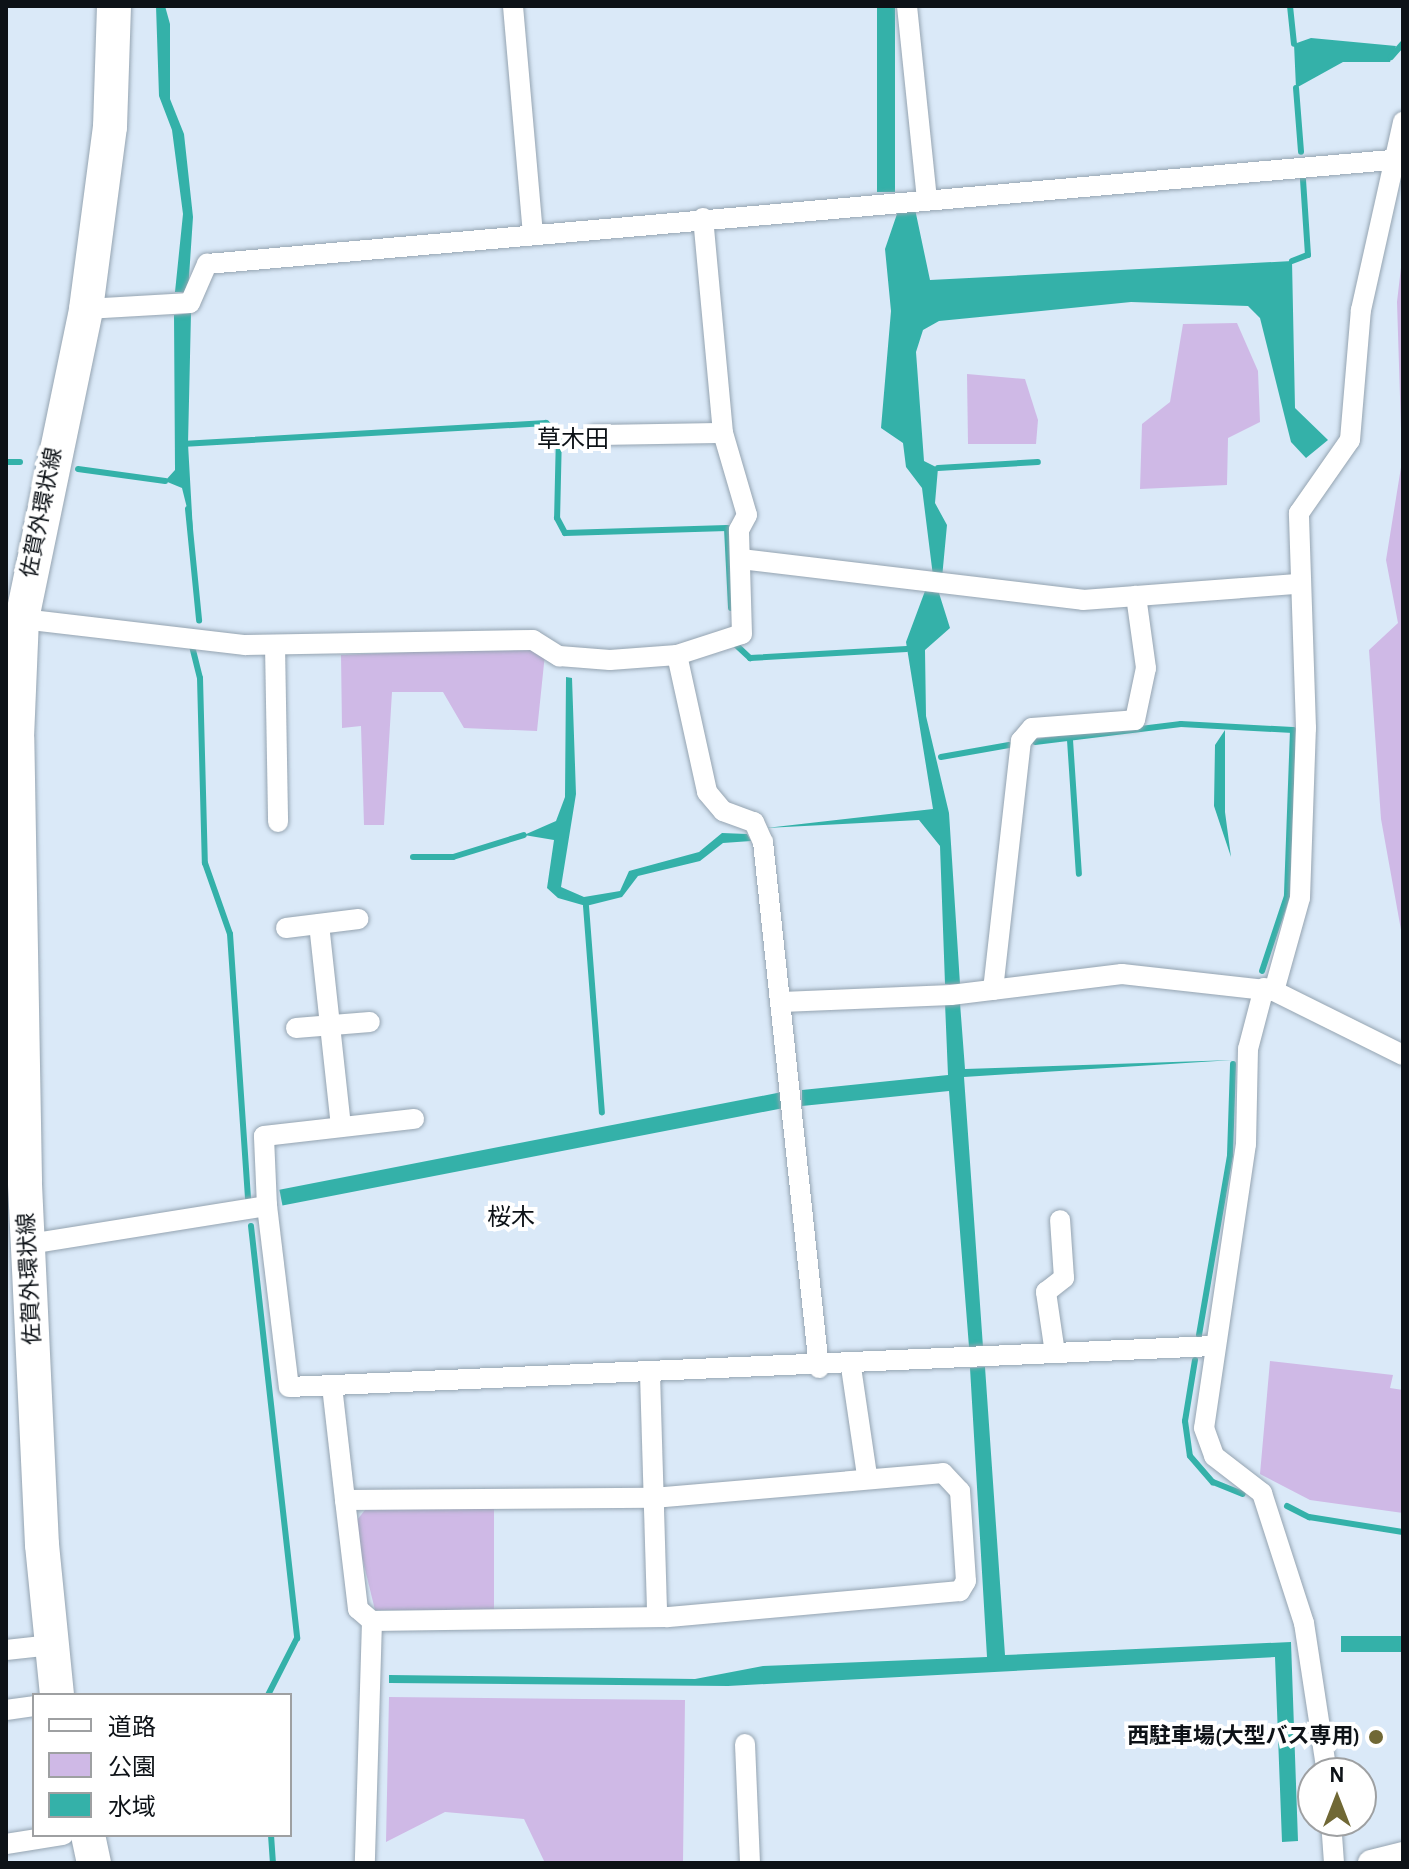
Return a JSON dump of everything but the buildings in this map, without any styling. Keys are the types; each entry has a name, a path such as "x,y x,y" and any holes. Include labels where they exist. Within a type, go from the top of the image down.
{"main road":[{"name":"佐賀外環状線","path":"57,1693 29,1244 16,1182 14,618 86,309 110,127 114,6"},
{"path":"88,1837 94,1863"}],"street":[{"path":"513,6 533,234"},
{"path":"907,6 927,200"},
{"path":"1325,1757 1304,1623 1262,1493 1214,1456 1204,1428 1212,1346 1246,1144 1248,1049 1300,898 1306,728 1297,584 1299,513 1350,440 1361,310 1390,160 1403,122"},
{"path":"86,309 190,303 207,264 1390,160"},
{"path":"14,618 275,645 533,640 559,656 677,655 742,634 739,530 747,515 723,433 703,218"},
{"path":"594,435 723,433"},
{"path":"741,559 956,589 1083,600 1297,584"},
{"path":"993,990 1021,741 1032,728 1135,720 1146,668 1136,596"},
{"path":"275,645 278,822"},
{"path":"677,655 707,792 723,811 754,822 763,842 819,1368"},
{"path":"286,928 358,919"},
{"path":"319,924 341,1127"},
{"path":"782,1002 993,990 1122,974 1269,989 1403,1055"},
{"path":"296,1028 370,1022"},
{"path":"414,1119 264,1136 267,1206 289,1387 851,1367 1212,1346"},
{"path":"29,1244 267,1206"},
{"path":"1055,1353 1046,1292 1064,1278 1060,1220"},
{"path":"851,1367 867,1476"},
{"path":"650,1374 657,1617"},
{"path":"332,1386 345,1500 358,1609 372,1621 657,1617 960,1591 966,1581 960,1491 943,1473 867,1476 653,1498 345,1500"},
{"path":"365,1863 372,1621"},
{"path":"6,1650 52,1645"},
{"path":"6,1710 32,1706"},
{"path":"745,1744 750,1863"},
{"path":"6,1844 50,1837"},
{"path":"1332,1837 1334,1863"},
{"path":"1371,1863 1403,1855"}],"green space":[{"path":"1403,250 1403,941 1381,819 1369,650 1398,623 1386,560 1402,461 1397,302"},
{"path":"1237,323 1258,371 1260,422 1228,438 1227,485 1140,489 1142,424 1170,402 1183,324"},
{"path":"967,374 1025,379 1038,420 1036,444 968,444"},
{"path":"534,647 545,654 537,731 464,728 443,692 392,692 384,825 364,825 361,726 342,728 341,655"},
{"path":"1270,1361 1393,1375 1390,1388 1403,1390 1403,1513 1310,1500 1260,1474"},
{"path":"368,1506 494,1506 494,1610 375,1610 354,1524"},
{"path":"389,1697 685,1700 683,1863 545,1863 524,1819 445,1812 386,1842"}],"water":[{"path":"156,6 165,6 170,24 170,99 184,134 193,217 188,292 175,292 183,214 172,130 159,96"},
{"path":"877,6 895,6 895,192 877,192"},
{"path":"1311,38 1396,46 1390,62 1343,62 1296,88 1294,44"},
{"path":"915,209 930,280 1292,261 1295,408 1328,440 1306,458 1291,442 1260,318 1248,306 1131,302 939,321 923,330 916,352 924,461 938,468 935,503 947,525 942,578 933,576 922,488 906,467 903,443 881,428 891,311 885,249 898,211"},
{"path":"191,313 188,444 193,532 182,488 165,481 175,470 174,315"},
{"path":"925,591 939,593 950,628 925,650 926,716 949,813 960,984 945,984 940,846 919,820 766,828 933,809 906,642"},
{"path":"566,677 572,678 576,794 561,887 584,897 620,891 629,871 699,852 722,833 747,834 751,841 723,843 700,861 638,876 622,897 586,906 558,898 547,888 554,840 524,835 556,821 565,797"},
{"path":"1225,730 1225,812 1231,857 1214,806 1215,745"},
{"path":"945,1003 960,1003 965,1069 1233,1060 964,1077 983,1347 969,1347 949,1091 802,1106 802,1090 948,1075"},
{"path":"782,1092 785,1108 282,1205 279,1190"},
{"path":"985,1367 1005,1655 1291,1642 1298,1841 1282,1842 1275,1657 728,1686 389,1683 389,1675 695,1679 763,1666 987,1657 970,1368"},
{"path":"1341,1636 1403,1636 1403,1652 1341,1652"}],"waterway":[{"path":"1290,6 1294,44"},
{"path":"1391,57 1403,43"},
{"path":"1296,88 1301,152"},
{"path":"1292,261 1308,255 1303,179"},
{"path":"182,444 546,423 559,433 557,518 565,533 727,528 731,608"},
{"path":"6,462 20,462"},
{"path":"938,468 1038,462"},
{"path":"78,469 165,481"},
{"path":"188,509 199,620"},
{"path":"191,642 200,678 205,863 230,934 248,1198"},
{"path":"735,644 750,658 907,649"},
{"path":"1035,742 1181,724 1293,730 1287,896 1262,971"},
{"path":"1070,740 1079,874"},
{"path":"941,757 1009,745"},
{"path":"413,857 453,857 524,835"},
{"path":"586,906 602,1112"},
{"path":"1199,1335 1230,1155 1233,1064"},
{"path":"251,1226 297,1638 269,1693"},
{"path":"1195,1360 1185,1421 1190,1456 1213,1482 1243,1494"},
{"path":"1287,1506 1309,1517 1403,1532"},
{"path":"271,1837 273,1863"}],"place":[{"name":"西駐車場(大型バス専用)","path":"1376,1737"}],"district":[{"name":"草木田","path":"573,441"},
{"name":"桜木","path":"511,1219"}]}
